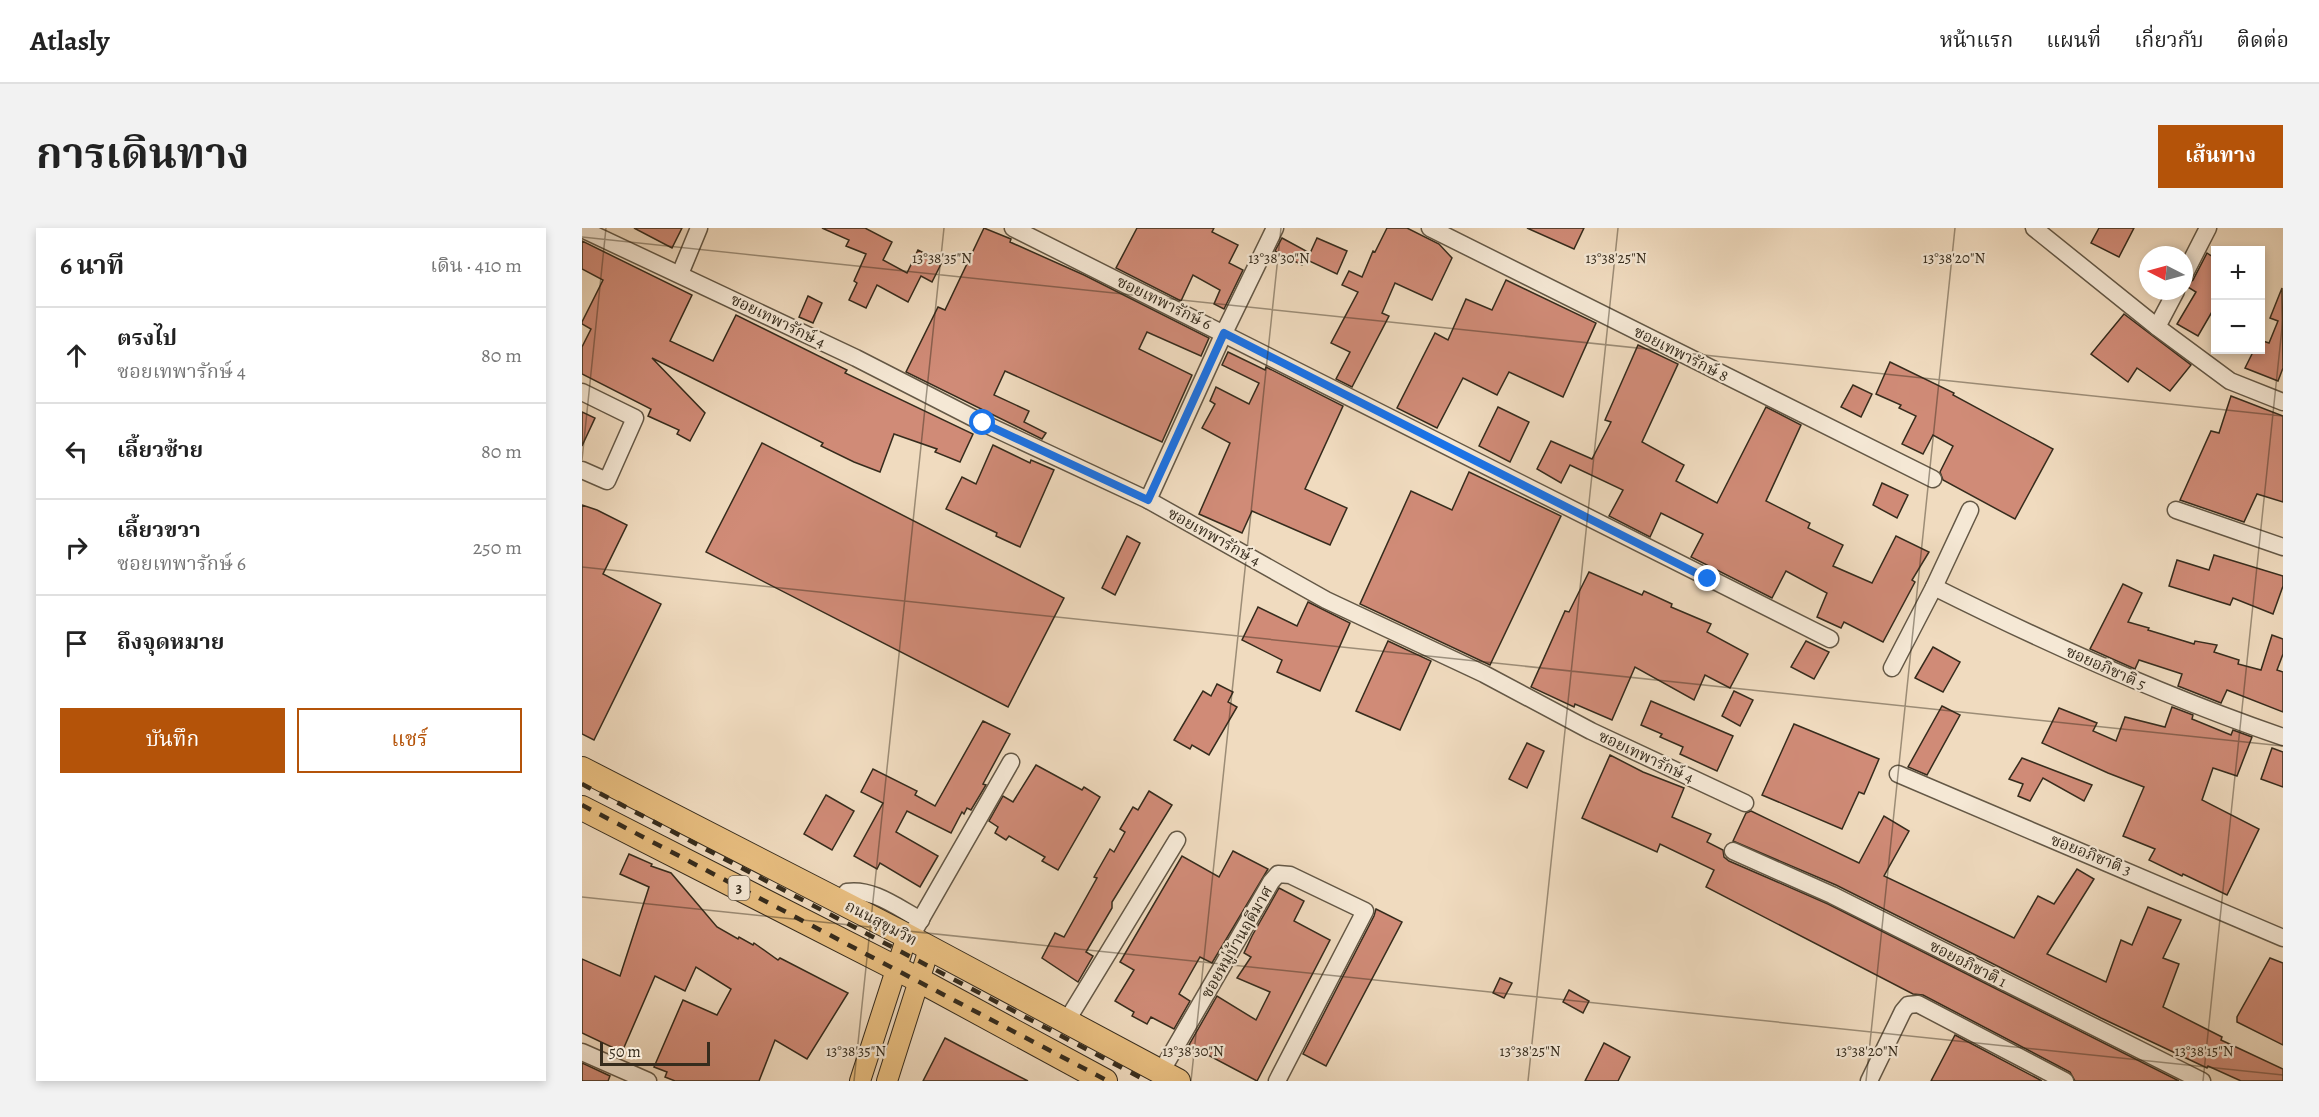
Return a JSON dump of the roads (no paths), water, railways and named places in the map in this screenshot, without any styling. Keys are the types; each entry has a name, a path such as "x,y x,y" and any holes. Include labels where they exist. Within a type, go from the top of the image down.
{"highway":[{"name":"ถนนสุขุมวิท","path":"582,769 839,901 917,936 1066,1022 1169,1077"},
{"name":"ถนนสุขุมวิท","path":"582,808 919,980 1105,1081"}],"main road":[{"path":"860,1081 896,969 917,936"},
{"path":"887,1081 919,980 917,936"}],"street":[{"path":"680,274 699,228"},
{"name":"ซอยเทพารักษ์ 6","path":"1013,228 1830,639"},
{"path":"1148,500 1275,228"},
{"name":"ซอยเทพารักษ์ 8","path":"1430,228 1933,479"},
{"path":"2034,228 2157,327 2230,381 2283,402"},
{"path":"2193,257 2208,228"},
{"name":"ซอยเทพารักษ์ 4","path":"582,229 856,358 983,423 1148,500 1326,600 1484,674 1591,731 1745,803"},
{"path":"2157,327 2171,300"},
{"path":"582,392 635,418 607,481 582,470"},
{"path":"1892,668 1935,587 1970,510"},
{"path":"2176,510 2283,547"},
{"name":"ซอยอภิชาติ 5","path":"1935,587 2028,634 2166,695 2283,736"},
{"path":"917,936 1011,762"},
{"name":"ซอยอภิชาติ 3","path":"1898,774 2283,938"},
{"path":"1066,1022 1177,840"},
{"name":"ซอยอภิชาติ 1","path":"1733,851 1832,895 2202,1081"},
{"name":"ซอยหมู่บ้านฤดีมาศ","path":"1169,1077 1271,882 1278,874 1290,875 1365,911 1277,1081"},
{"path":"1869,1081 1903,1011 1908,1005 1918,1004 2065,1081"},
{"path":"582,1052 648,1081"}],"railway":[{"path":"582,784 1147,1081"},
{"path":"582,805 1108,1081"}]}
